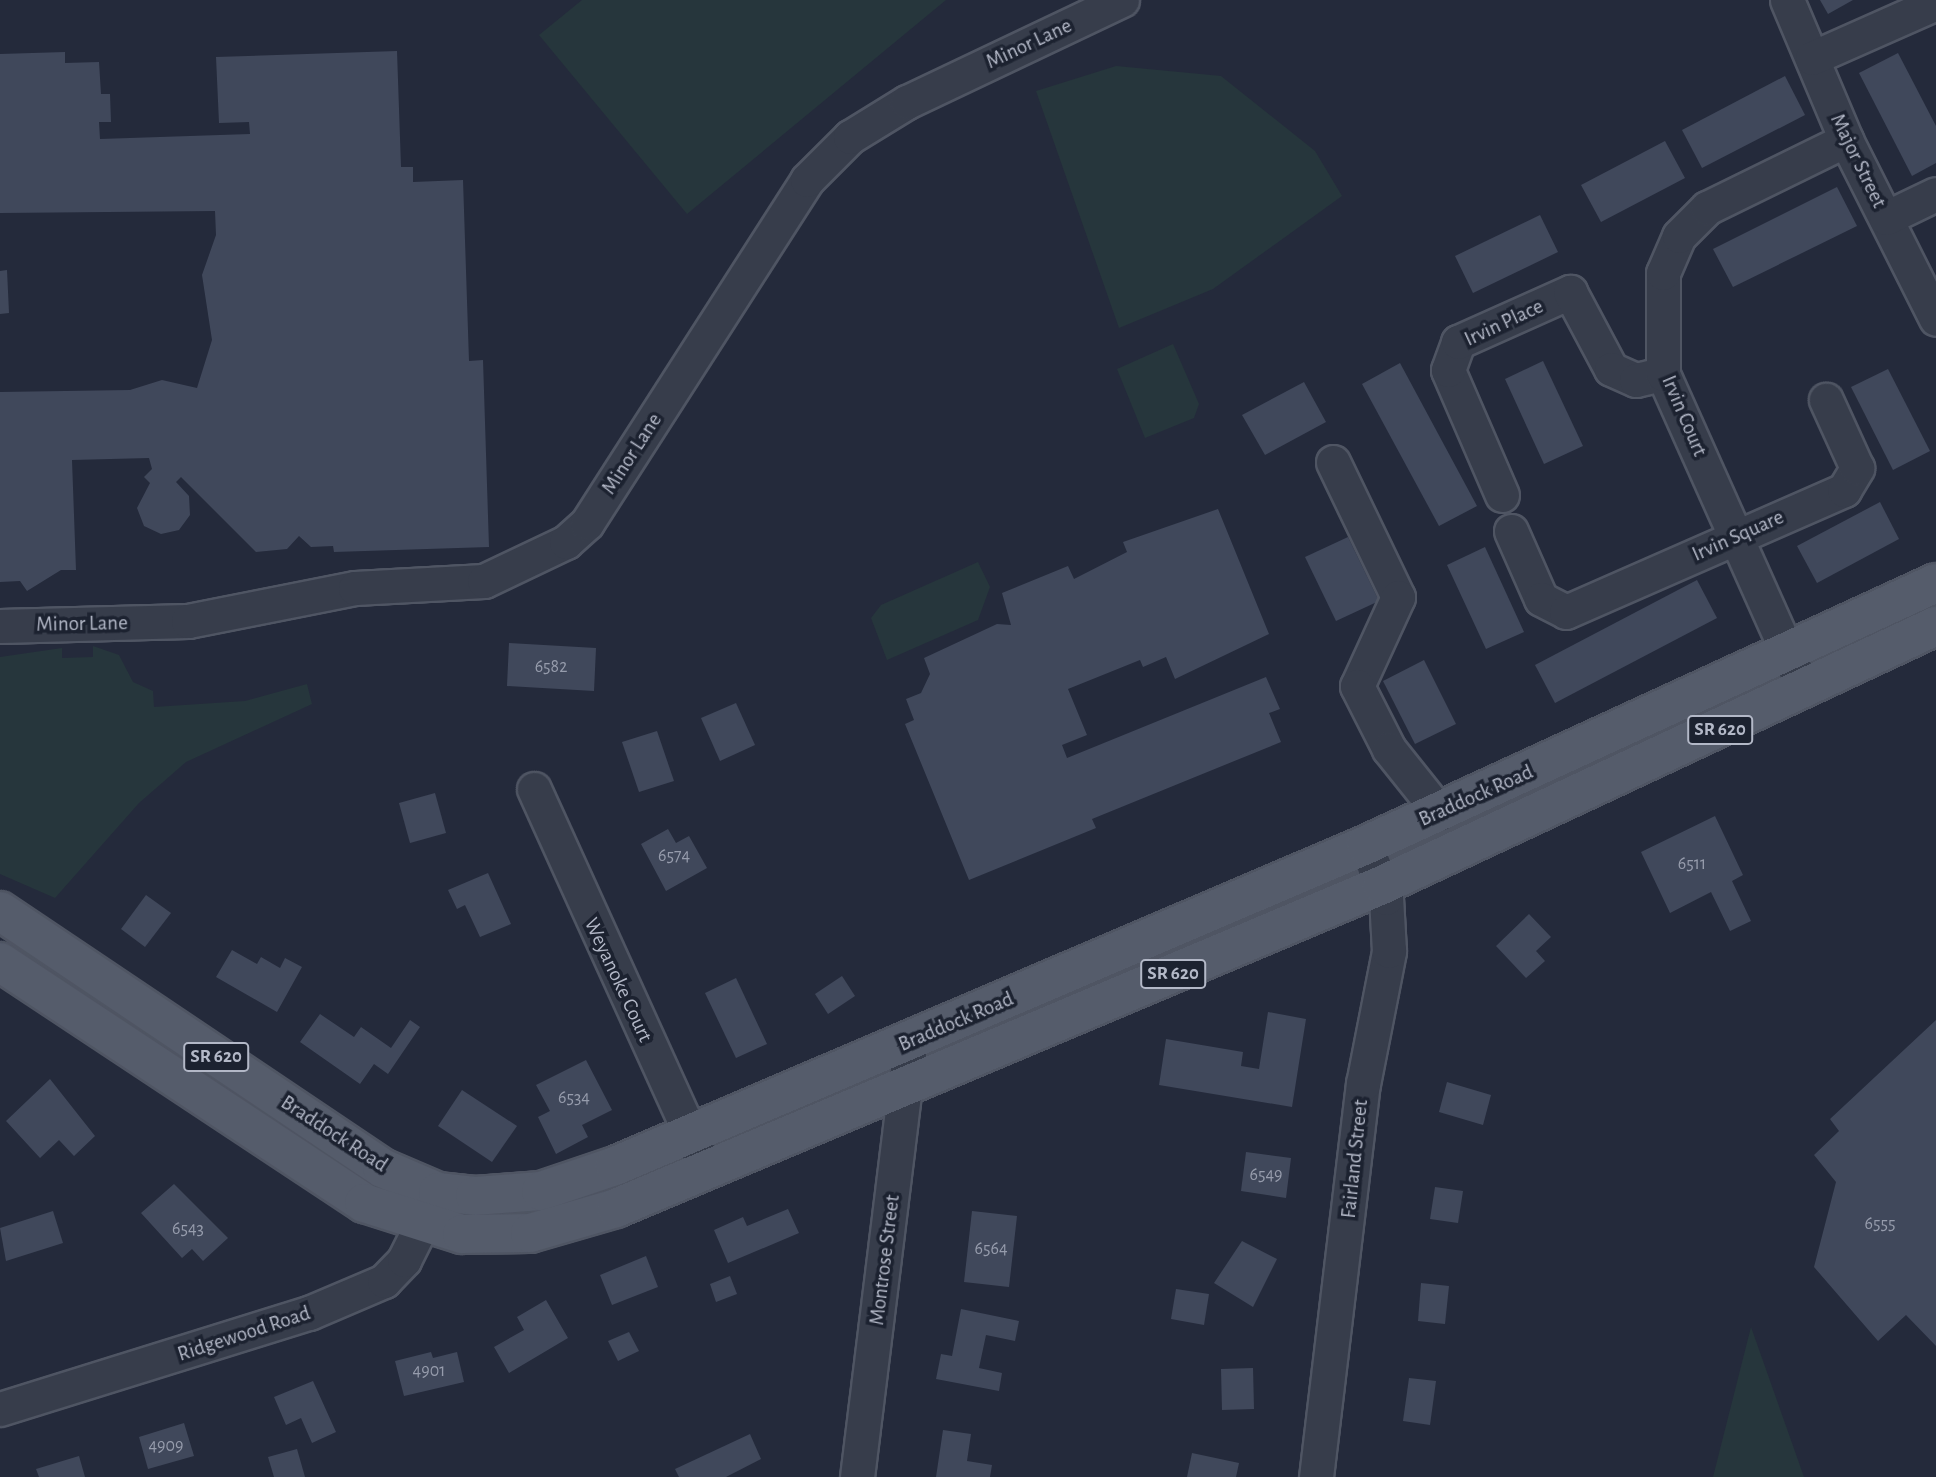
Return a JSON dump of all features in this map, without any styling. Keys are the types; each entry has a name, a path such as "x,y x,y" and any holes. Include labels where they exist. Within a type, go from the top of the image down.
{"main road":[{"name":"Braddock Road","path":"0,911 362,1156 438,1192 475,1196 541,1191 910,1043 1440,813 1788,654 1936,583"},
{"name":"Braddock Road","path":"0,962 327,1182 421,1226 462,1234 530,1233 575,1224 907,1087 1382,885 1936,626"}],"street":[{"name":"Minor Lane","path":"0,626 188,621 355,588 484,581 508,572 526,555 566,542 587,523 807,180 850,137 907,102 1122,0"},
{"name":"Major Street","path":"1787,0 1846,140 1936,319"},
{"path":"1812,58 1936,3"},
{"name":"Irvin Court","path":"1803,690 1738,536 1663,374 1663,273 1679,236 1707,208 1846,140"},
{"path":"1886,218 1936,194"},
{"name":"Irvin Place","path":"1503,495 1448,370 1458,342 1570,292 1611,369 1636,380 1663,374"},
{"name":"Irvin Square","path":"1511,531 1541,599 1566,612 1844,490 1857,468 1826,400"},
{"path":"1333,462 1398,597 1357,686 1389,749 1440,813"},
{"name":"Weyanoke Court","path":"534,789 706,1170"},
{"name":"Fairland Street","path":"1316,1477 1363,1084 1389,951 1382,885 1366,845"},
{"name":"Montrose Street","path":"857,1477 907,1087 910,1043"},
{"name":"Ridgewood Road","path":"0,1409 309,1313 384,1281 421,1226 438,1192"}],"shaded area":[{"path":"582,0 946,0 687,214 539,35"},
{"path":"1116,66 1221,76 1315,151 1342,196 1213,289 1119,328 1036,91"},
{"path":"1173,344 1199,404 1194,418 1145,438 1117,369"},
{"path":"978,562 990,587 978,620 887,660 871,618 881,605"},
{"path":"93,646 119,655 133,682 153,691 154,707 245,701 307,684 312,704 186,762 139,803 55,898 0,874 0,657 62,648 62,658 93,657"},
{"path":"1751,1327 1804,1477 1713,1477"}],"building":[{"path":"1820,0 1853,0 1828,14"},
{"path":"397,51 401,167 413,167 413,182 463,180 469,361 483,360 489,547 334,552 333,546 311,547 299,536 287,549 256,552 181,477 176,482 189,496 190,515 179,530 161,534 144,526 137,508 150,483 144,477 152,469 149,458 72,460 76,570 61,570 27,591 20,581 0,582 0,392 130,390 162,380 197,388 212,340 202,275 216,235 215,211 0,213 0,54 65,52 65,63 99,62 101,94 110,94 111,122 99,122 100,139 250,134 249,122 219,123 216,57"},
{"path":"1898,53 1936,126 1936,163 1912,176 1859,73"},
{"path":"1785,76 1805,115 1702,168 1682,130"},
{"path":"1665,141 1685,178 1601,222 1581,185"},
{"path":"1837,187 1857,226 1733,287 1713,249"},
{"path":"1540,215 1558,252 1473,293 1455,256"},
{"path":"7,270 9,313 0,314 0,271"},
{"path":"1543,361 1583,446 1544,464 1505,379"},
{"path":"1400,363 1477,506 1439,526 1362,384"},
{"path":"1888,369 1930,451 1893,470 1851,387"},
{"path":"1304,382 1326,422 1265,455 1242,415"},
{"path":"1880,502 1899,539 1817,583 1797,546"},
{"path":"1218,509 1269,634 1175,679 1166,657 1143,667 1140,660 1068,689 1087,735 1062,745 1067,758 1266,677 1280,709 1269,713 1281,742 1092,819 1096,828 969,880 905,724 914,720 906,699 921,693 930,674 924,658 997,624 1011,625 1002,593 1068,566 1074,579 1127,552 1123,542"},
{"path":"1348,537 1379,601 1336,621 1305,557"},
{"path":"1485,547 1524,632 1486,649 1447,565"},
{"path":"1697,580 1717,618 1555,703 1535,665"},
{"path":"509,643 596,648 594,691 507,686"},
{"path":"1424,660 1456,724 1415,744 1383,681"},
{"path":"736,703 755,745 720,761 701,718"},
{"path":"657,731 674,781 639,792 622,742"},
{"path":"435,793 446,833 410,843 399,803"},
{"path":"1715,816 1743,875 1732,881 1751,921 1730,931 1711,892 1670,913 1641,852"},
{"path":"668,829 676,843 689,836 707,868 666,891 641,844"},
{"path":"488,873 511,924 480,937 465,905 457,909 448,890"},
{"path":"146,895 171,913 145,947 121,929"},
{"path":"1529,914 1551,937 1536,951 1545,961 1526,978 1496,946"},
{"path":"232,950 257,964 261,957 280,968 285,958 302,967 277,1012 216,977"},
{"path":"842,976 855,996 828,1014 815,994"},
{"path":"736,978 767,1044 736,1058 705,993"},
{"path":"1268,1012 1306,1019 1292,1107 1159,1085 1166,1039 1243,1052 1241,1066 1259,1069"},
{"path":"320,1014 354,1037 361,1027 391,1048 410,1020 420,1027 388,1074 374,1064 360,1084 300,1042"},
{"path":"1936,1020 1936,1346 1906,1315 1878,1341 1814,1267 1836,1182 1814,1155 1839,1131 1830,1119"},
{"path":"586,1060 612,1110 582,1125 588,1137 556,1154 538,1117 550,1111 536,1085"},
{"path":"50,1079 95,1136 74,1156 59,1140 40,1158 6,1121"},
{"path":"1447,1082 1491,1095 1483,1125 1439,1112"},
{"path":"462,1090 517,1126 492,1162 438,1126"},
{"path":"1246,1152 1291,1158 1286,1198 1241,1191"},
{"path":"174,1184 228,1238 203,1261 192,1249 182,1258 141,1213"},
{"path":"1435,1187 1463,1191 1458,1223 1430,1219"},
{"path":"788,1209 799,1233 728,1263 714,1230 743,1217 747,1226"},
{"path":"53,1211 63,1243 6,1261 0,1228"},
{"path":"972,1211 1017,1216 1009,1287 964,1282"},
{"path":"1242,1241 1277,1259 1253,1307 1214,1283"},
{"path":"646,1256 658,1287 612,1305 600,1275"},
{"path":"730,1276 737,1294 716,1302 710,1284"},
{"path":"1421,1283 1449,1286 1445,1324 1418,1321"},
{"path":"1176,1289 1209,1294 1204,1325 1171,1319"},
{"path":"546,1300 568,1338 509,1373 494,1347 524,1330 517,1317"},
{"path":"961,1309 1019,1321 1015,1341 986,1335 979,1368 1002,1373 999,1391 936,1379 941,1354 952,1356"},
{"path":"629,1332 639,1351 618,1361 608,1341"},
{"path":"431,1352 433,1358 457,1352 464,1382 404,1396 395,1361"},
{"path":"1253,1368 1254,1409 1222,1410 1221,1369"},
{"path":"1409,1378 1436,1381 1430,1425 1403,1421"},
{"path":"313,1381 336,1432 312,1443 301,1418 286,1425 274,1397"},
{"path":"184,1423 194,1456 148,1469 139,1437"},
{"path":"943,1430 971,1434 967,1461 992,1465 990,1477 936,1477"},
{"path":"750,1434 761,1459 726,1477 679,1477 675,1469"},
{"path":"297,1449 305,1477 274,1477 268,1457"},
{"path":"1192,1453 1239,1463 1236,1477 1187,1477"},
{"path":"79,1456 85,1477 39,1477 36,1469"}]}
